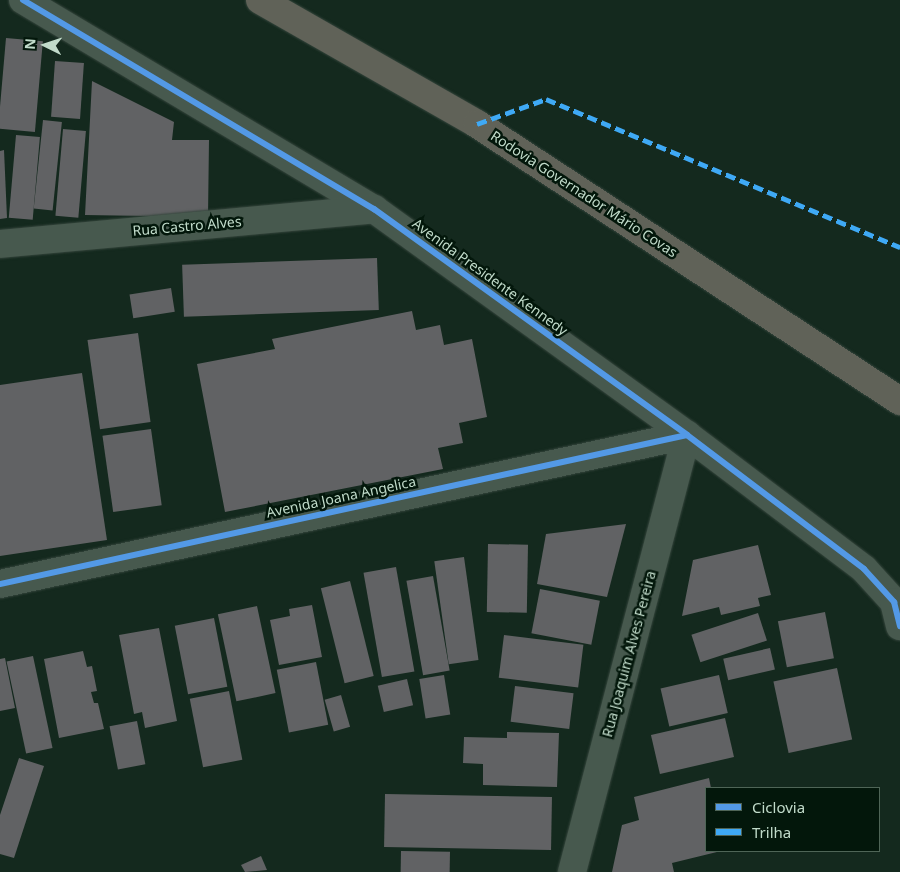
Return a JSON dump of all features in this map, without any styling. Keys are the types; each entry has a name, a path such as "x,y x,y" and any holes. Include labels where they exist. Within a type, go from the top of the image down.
{"highway":[{"name":"Rodovia Governador Mário Covas","path":"260,0 477,124 900,401"}],"street":[{"name":"Avenida Presidente Kennedy","path":"23,0 374,209 687,435 864,569 894,602 900,626"},
{"name":"Rua Castro Alves","path":"0,244 374,209"},
{"name":"Avenida Joana Angelica","path":"0,584 687,435"},
{"name":"Rua Joaquim Alves Pereira","path":"572,872 687,435"}],"building":[{"path":"6,38 43,41 35,132 0,129"},
{"path":"55,61 84,63 80,119 51,117"},
{"path":"92,81 174,122 172,140 209,140 208,217 85,215"},
{"path":"43,120 62,122 53,210 34,209"},
{"path":"63,129 86,131 78,218 55,216"},
{"path":"16,135 40,137 33,220 9,218"},
{"path":"4,150 7,218 0,219 0,151"},
{"path":"377,258 379,310 184,317 182,265"},
{"path":"171,288 175,312 133,318 130,295"},
{"path":"412,311 416,330 440,325 444,345 472,339 487,417 459,423 463,443 438,448 443,469 225,512 197,364 275,349 272,339"},
{"path":"138,333 151,422 100,429 87,340"},
{"path":"82,373 107,540 0,556 0,385"},
{"path":"151,429 162,505 113,512 102,436"},
{"path":"626,524 607,597 537,584 546,534"},
{"path":"488,544 528,545 527,613 487,612"},
{"path":"758,545 771,595 758,598 760,606 721,615 719,607 682,616 693,560"},
{"path":"464,557 478,660 449,664 434,561"},
{"path":"396,567 414,671 382,677 364,573"},
{"path":"433,576 450,671 423,675 406,581"},
{"path":"350,581 374,676 345,683 321,588"},
{"path":"540,589 600,601 591,645 531,633"},
{"path":"312,605 322,657 279,665 270,620 290,616 289,609"},
{"path":"257,606 276,693 236,701 218,614"},
{"path":"825,612 834,658 787,667 778,621"},
{"path":"758,613 767,641 700,662 691,635"},
{"path":"214,618 227,687 188,694 175,626"},
{"path":"159,628 177,721 145,728 142,712 134,714 119,635"},
{"path":"504,635 583,645 578,687 499,678"},
{"path":"770,648 775,669 728,680 723,659"},
{"path":"83,651 87,667 92,666 97,691 91,692 94,703 98,703 104,729 59,738 44,659"},
{"path":"33,656 53,748 26,754 7,662"},
{"path":"5,658 15,708 0,711 0,659"},
{"path":"316,662 328,725 289,732 277,670"},
{"path":"837,668 852,739 789,753 773,682"},
{"path":"444,675 450,715 426,718 419,679"},
{"path":"719,675 728,713 669,726 661,688"},
{"path":"407,679 413,705 384,712 378,686"},
{"path":"515,686 574,693 569,729 511,722"},
{"path":"229,691 242,760 203,767 190,699"},
{"path":"341,695 350,727 334,731 325,700"},
{"path":"725,718 734,757 660,774 651,735"},
{"path":"137,721 145,764 118,770 110,726"},
{"path":"507,732 559,733 557,787 483,785 483,764 463,763 464,737 507,738"},
{"path":"19,758 44,766 14,858 0,854 0,815"},
{"path":"709,778 711,787 705,787 705,852 717,852 672,863 674,872 612,872 622,825 639,820 634,797"},
{"path":"385,794 552,797 551,850 384,847"},
{"path":"401,851 450,852 450,872 401,872"},
{"path":"261,856 267,870 245,872 241,865"}],"marked path":[{"path":"477,124 546,99 900,247"}],"cycle path":[{"path":"23,0 374,209 687,435 864,569 894,602 900,626"},
{"path":"0,584 687,435"}]}
